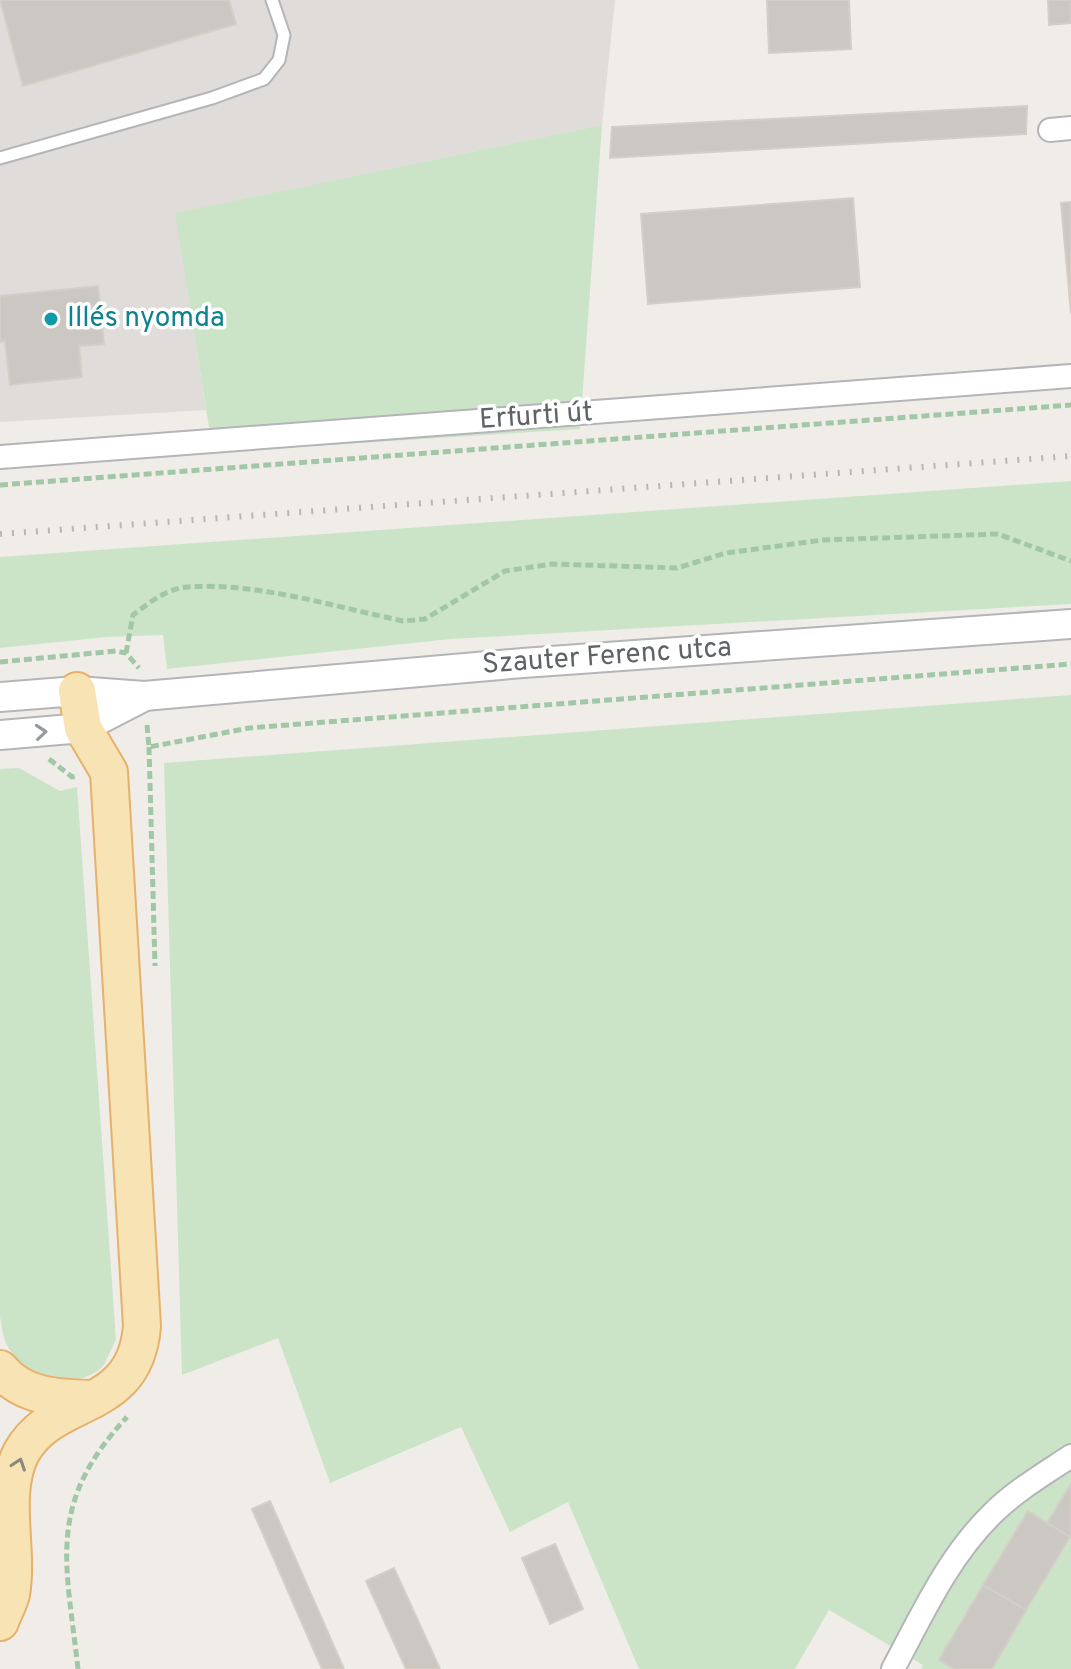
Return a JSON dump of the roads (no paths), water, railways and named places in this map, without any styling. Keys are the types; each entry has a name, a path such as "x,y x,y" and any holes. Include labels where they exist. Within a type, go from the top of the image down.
{"main road":[{"path":"0,1622 11,1593 11,1511 14,1475 21,1453 36,1436 122,1380 140,1348 142,1326 109,772 83,728 77,691"},
{"path":"0,1369 19,1385 37,1393 94,1399"}],"street":[{"name":"Erfurti út","path":"0,457 1071,376"},
{"name":"Szauter Ferenc utca","path":"0,697 77,691 144,696 523,663 1071,624"},
{"name":"Szauter Ferenc utca","path":"0,735 83,728 144,696"},
{"path":"893,1669 939,1582 973,1534 1018,1492 1071,1456"}],"lane":[{"path":"0,158 212,98 264,79 279,60 284,35 272,0"}],"railway":[{"path":"0,534 1071,456"}],"place":[{"name":"Illés nyomda","path":"51,319"}]}
